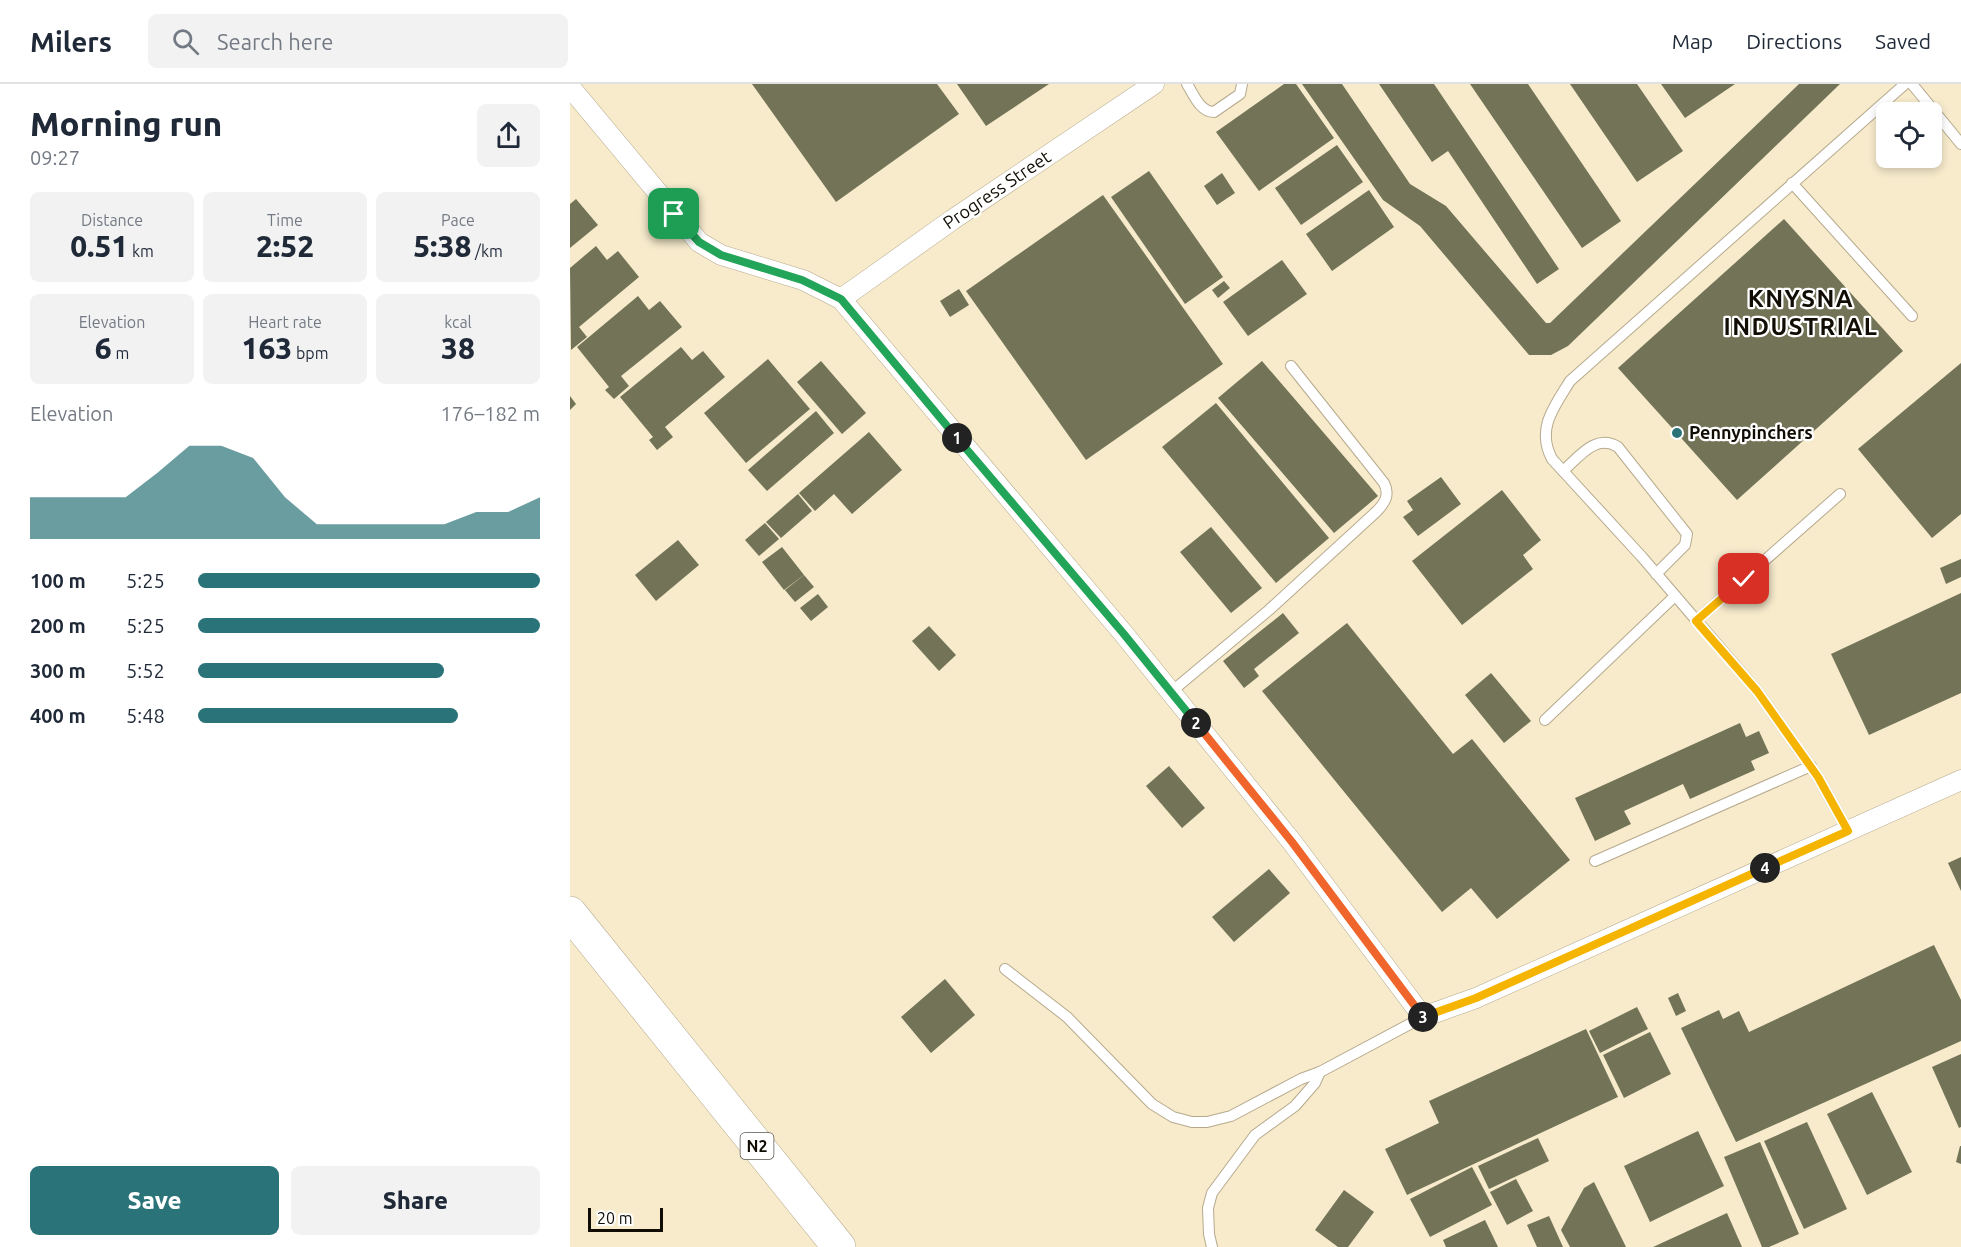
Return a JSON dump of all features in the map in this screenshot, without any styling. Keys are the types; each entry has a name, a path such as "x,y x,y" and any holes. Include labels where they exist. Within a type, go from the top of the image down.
{"highway":[{"name":"N2","path":"570,913 839,1247"}],"street":[{"name":"Progress Street","path":"841,299 952,220 1154,84"},
{"path":"570,87 699,242 721,255 802,280 841,299 1172,692 1292,842 1423,1017 1476,998 1961,780"}],"lane":[{"path":"1187,84 1203,109 1210,112 1214,112 1240,94 1242,84"},
{"path":"1848,831 1811,766 1757,691 1552,459 1546,447 1545,431 1553,408 1570,381 1905,84"},
{"path":"1912,84 1961,144"},
{"path":"1792,183 1912,316"},
{"path":"1172,692 1269,610 1376,512 1386,498 1387,490 1384,483 1291,366"},
{"path":"1563,471 1596,443 1606,442 1618,447 1687,534 1685,545 1656,574"},
{"path":"1696,621 1840,494"},
{"path":"1545,720 1675,596"},
{"path":"1595,861 1811,766"},
{"path":"1005,969 1067,1017 1152,1104 1173,1117 1192,1122 1207,1122 1231,1116 1423,1017"},
{"path":"1212,1247 1208,1208 1212,1193 1255,1136 1295,1106 1315,1083 1320,1072"}],"building":[{"path":"752,84 937,84 959,114 836,202"},
{"path":"957,84 1049,84 986,126"},
{"path":"1284,84 1296,84 1334,138 1259,191 1216,132"},
{"path":"1302,84 1342,84 1410,184 1446,206 1546,323 1550,323 1799,84 1840,84 1568,346 1551,355 1529,355 1420,226 1383,200"},
{"path":"1379,84 1434,84 1559,269 1537,284 1448,151 1432,162"},
{"path":"1470,84 1528,84 1621,221 1582,248"},
{"path":"1570,84 1637,84 1683,151 1637,182"},
{"path":"1661,84 1735,84 1685,118"},
{"path":"1337,145 1363,182 1301,225 1275,188"},
{"path":"1149,171 1223,277 1185,304 1111,197"},
{"path":"1222,173 1235,193 1217,205 1204,186"},
{"path":"1369,190 1394,227 1332,271 1306,234"},
{"path":"1103,195 1223,364 1086,460 966,291"},
{"path":"576,199 598,225 570,248 570,204"},
{"path":"1784,219 1903,351 1737,500 1618,368"},
{"path":"596,246 607,260 618,251 639,277 579,327 587,337 571,350 570,268"},
{"path":"1282,260 1307,294 1248,336 1223,302"},
{"path":"1224,281 1230,288 1218,298 1212,290"},
{"path":"959,289 969,305 950,317 940,301"},
{"path":"638,296 649,310 660,301 682,327 621,376 629,386 614,399 605,390 609,387 577,347"},
{"path":"681,347 692,360 703,351 725,377 665,427 673,437 657,450 649,440 653,437 620,397"},
{"path":"768,359 810,409 746,463 704,413"},
{"path":"821,361 866,413 842,434 797,382"},
{"path":"1262,361 1378,496 1334,533 1218,398"},
{"path":"1961,363 1961,514 1932,538 1858,449"},
{"path":"570,396 576,404 570,410"},
{"path":"1216,403 1329,538 1276,583 1162,447"},
{"path":"816,411 834,433 767,491 748,470"},
{"path":"869,432 902,470 852,514 834,494 815,511 799,493"},
{"path":"1441,477 1461,504 1418,536 1403,517 1413,510 1407,501"},
{"path":"1502,490 1541,540 1523,555 1533,569 1462,625 1412,561"},
{"path":"798,494 812,511 781,538 766,522"},
{"path":"765,523 779,539 759,556 745,540"},
{"path":"1211,527 1262,588 1231,613 1180,552"},
{"path":"678,540 699,565 656,601 635,575"},
{"path":"782,547 804,575 784,590 762,562"},
{"path":"1961,559 1961,577 1946,584 1940,568"},
{"path":"804,575 814,587 795,602 785,590"},
{"path":"1961,593 1961,693 1869,735 1831,654"},
{"path":"818,594 828,607 811,621 800,608"},
{"path":"1283,613 1299,633 1254,669 1259,676 1244,688 1223,661"},
{"path":"1347,623 1453,754 1472,739 1570,860 1497,919 1471,888 1442,912 1262,691"},
{"path":"929,626 956,655 939,671 912,641"},
{"path":"1491,673 1531,721 1504,743 1465,695"},
{"path":"1740,723 1746,737 1759,731 1769,753 1751,761 1755,770 1690,799 1683,784 1624,811 1631,824 1595,841 1575,798"},
{"path":"1169,766 1205,808 1182,828 1146,786"},
{"path":"1961,857 1961,891 1948,863"},
{"path":"1269,869 1290,893 1234,942 1212,917"},
{"path":"1934,945 1961,1000 1961,1041 1736,1142 1681,1028 1719,1010 1723,1019 1739,1011 1749,1032"},
{"path":"945,979 975,1015 931,1053 901,1017"},
{"path":"1678,993 1686,1011 1676,1016 1668,998"},
{"path":"1637,1007 1648,1029 1600,1053 1589,1031"},
{"path":"1586,1029 1618,1097 1407,1195 1385,1149 1439,1123 1429,1101"},
{"path":"1650,1032 1671,1074 1624,1098 1603,1055"},
{"path":"1961,1054 1961,1127 1959,1128 1932,1067"},
{"path":"1872,1092 1912,1172 1867,1195 1827,1114"},
{"path":"1807,1122 1847,1209 1804,1229 1764,1141"},
{"path":"1698,1131 1724,1186 1650,1222 1624,1166"},
{"path":"1538,1138 1549,1161 1489,1189 1478,1166"},
{"path":"1760,1142 1799,1234 1769,1247 1762,1247 1724,1157"},
{"path":"1961,1146 1961,1164 1956,1162"},
{"path":"1472,1167 1492,1205 1430,1237 1410,1199"},
{"path":"1516,1179 1533,1211 1507,1225 1490,1192"},
{"path":"1594,1182 1626,1247 1570,1247 1561,1230 1584,1188"},
{"path":"1344,1190 1374,1212 1348,1247 1338,1247 1315,1230"},
{"path":"1727,1213 1742,1247 1653,1247"},
{"path":"1549,1216 1563,1247 1537,1247 1527,1225"},
{"path":"1485,1220 1498,1247 1446,1247 1443,1240"}],"place":[{"name":"Pennypinchers","path":"1677,433"}],"district":[{"name":"KNYSNA INDUSTRIAL","path":"1801,313"}],"route":[{"path":"674,214 699,242 721,255 802,280 841,299 1123,633 1292,842 1423,1017 1476,998 1848,831 1818,777 1757,691 1696,621 1744,579"}]}
